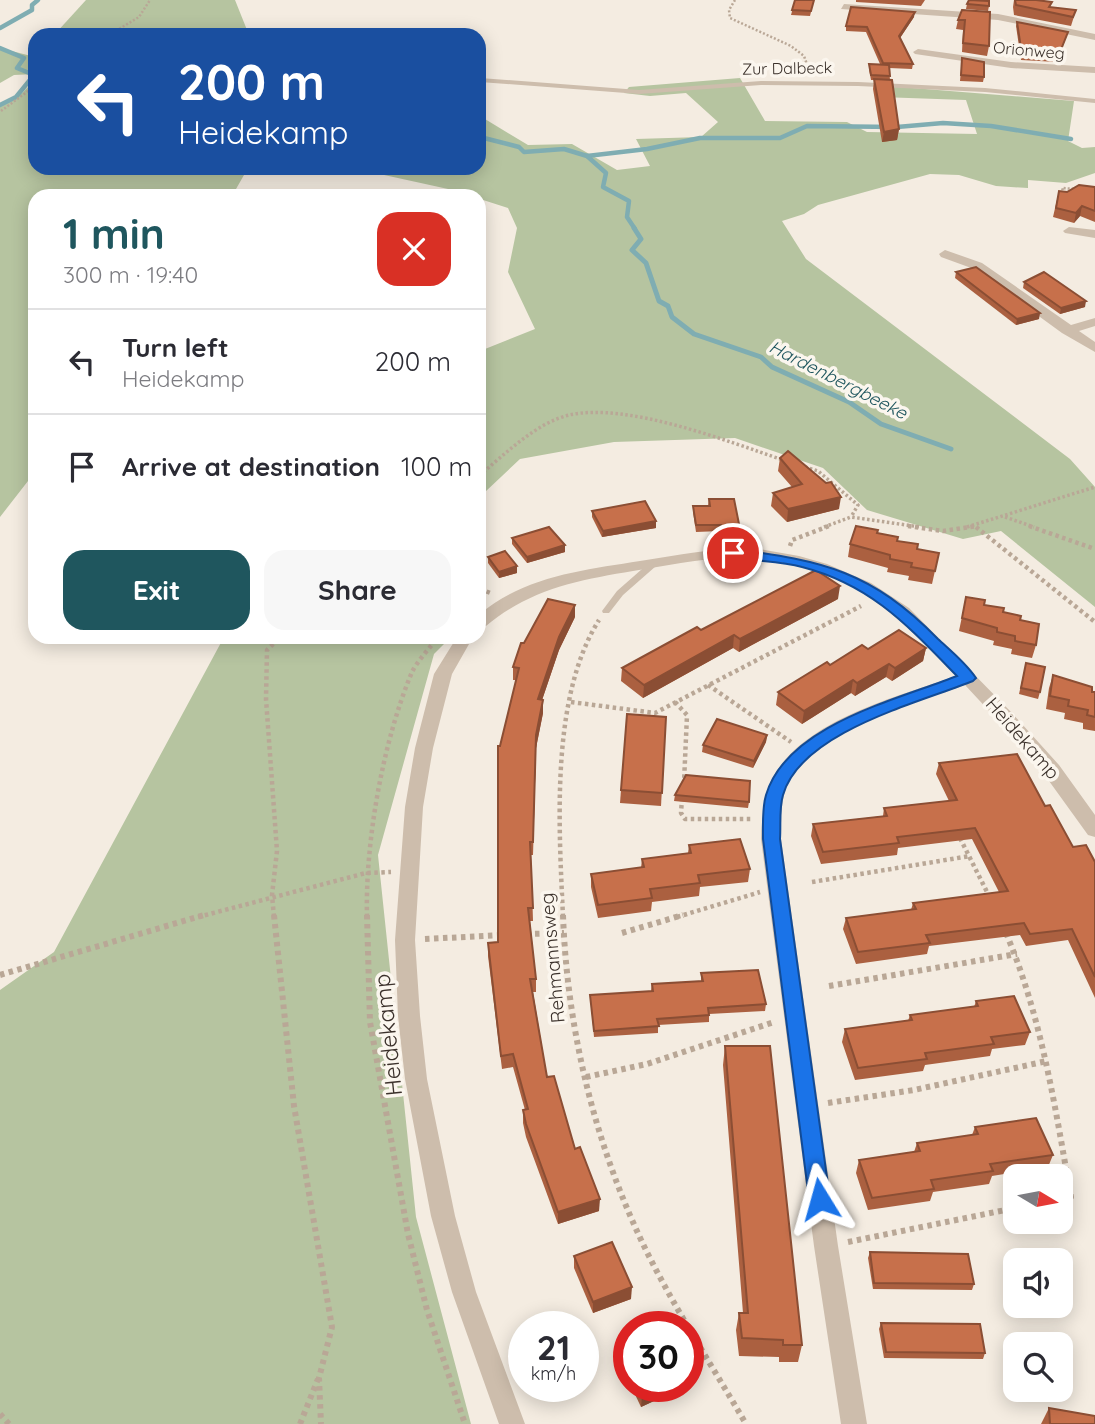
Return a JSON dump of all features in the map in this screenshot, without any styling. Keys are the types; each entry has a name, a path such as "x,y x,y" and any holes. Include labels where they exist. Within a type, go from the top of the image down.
{"street":[{"path":"844,7 984,16 1095,37"},
{"name":"Orionweg","path":"918,52 1011,65 1095,70"},
{"path":"1069,232 1095,234"},
{"path":"945,254 978,266 1095,348"},
{"path":"1067,330 1095,322"},
{"name":"Heidekamp","path":"486,617 531,588 559,579 733,553 785,559 839,575 881,596 902,611 1039,753 1095,830"},
{"name":"Heidekamp","path":"461,644 443,674 436,697 414,807 405,940 416,1079 443,1216 464,1292 512,1424"},
{"path":"854,1424 826,1246 771,839 774,796 786,769 839,728 968,678"}],"lane":[{"name":"Zur Dalbeck","path":"486,80 639,92 813,83 972,90 1095,101"},
{"path":"606,611 620,593 653,564"}],"path":[{"path":"122,28 139,19 148,8 149,0"},
{"path":"735,0 729,10 730,18 791,46 804,56 813,83"},
{"path":"0,111 28,91"},
{"path":"1070,195 1062,193 1062,188 1082,190"},
{"path":"486,470 519,444 568,415 613,415 730,443 818,471 858,505 851,517"},
{"path":"785,559 792,540 851,517 943,531 976,526 1095,487"},
{"path":"1004,517 1095,549"},
{"path":"976,526 1095,622"},
{"path":"571,702 655,713 881,596"},
{"name":"Rehmannsweg","path":"606,611 595,625 580,662 562,764 564,933 570,1002 586,1077 631,1217 658,1270 746,1424"},
{"path":"273,644 267,650 266,699 277,851 272,895 294,1106 332,1326 319,1378 300,1424"},
{"path":"708,685 806,752"},
{"path":"675,702 687,715 681,813 685,819 746,820"},
{"path":"956,830 993,905"},
{"path":"812,882 970,856"},
{"path":"0,975 272,895 366,873 408,871"},
{"path":"622,933 764,891"},
{"path":"1005,930 1017,954 1047,1061 1065,1164"},
{"path":"433,938 564,933"},
{"path":"829,986 1017,954"},
{"path":"586,1077 647,1064 782,1020"},
{"path":"824,1104 914,1090 1047,1061"},
{"path":"845,1242 1003,1210"},
{"path":"319,1378 321,1424"},
{"path":"0,1413 9,1424"}],"green space":[{"path":"86,0 235,0 246,28 60,28"},
{"path":"0,48 28,55 28,74 14,75 0,83"},
{"path":"740,78 765,121 847,122 867,132 977,134 966,100 880,97 874,89 888,86 1074,101 1068,141 1082,148 1095,147 1095,173 1066,183 1028,180 1028,188 996,186 959,175 930,174 818,205 804,214 782,221 806,259 1070,459 1095,487 1095,607 1001,531 963,539 867,510 823,468 735,438 614,442 520,459 486,491 486,349 535,329 508,272 517,228 508,208 486,201 486,189 448,189 384,175 486,175 486,120 528,145 572,144 617,170 650,166 636,139 701,137 718,122 686,93 650,96 624,93 629,87"},
{"path":"28,87 28,175 244,175 236,189 28,189 28,481 0,517 0,106 20,95"},
{"path":"220,644 444,644 434,654 378,855 416,1217 471,1424 0,1424 0,990 54,952"}],"building":[{"path":"795,0 814,0 811,11 792,10"},
{"path":"969,0 989,1 989,6 967,4"},
{"path":"1015,0 1052,2 1049,7 1076,10 1073,17 1016,5"},
{"path":"851,7 915,12 899,36 913,64 883,63 867,27 846,26"},
{"path":"962,10 990,12 989,46 963,43 965,20 958,20"},
{"path":"1017,22 1068,32 1058,57 1022,55"},
{"path":"962,58 984,62 984,77 961,75"},
{"path":"869,64 889,65 890,76 871,75"},
{"path":"874,79 892,80 899,129 884,132"},
{"path":"1079,185 1095,187 1095,211 1082,206 1076,213 1056,208 1059,191 1067,192"},
{"path":"976,267 1040,313 1017,319 956,272"},
{"path":"1044,272 1086,301 1061,308 1024,282"},
{"path":"788,451 826,483 831,482 841,497 788,509 773,493 802,484 780,458"},
{"path":"709,499 734,499 742,539 725,540 721,525 696,525 693,506 710,506"},
{"path":"645,501 656,521 603,531 592,511"},
{"path":"856,526 898,537 897,541 918,544 917,549 939,553 935,571 911,567 912,563 890,559 890,555 850,544"},
{"path":"549,527 565,545 527,557 512,538"},
{"path":"505,551 517,566 499,572 488,557"},
{"path":"816,570 840,586 740,639 734,635 644,685 622,668 697,627 701,630"},
{"path":"966,597 985,600 984,605 1004,608 1003,612 1021,616 1020,620 1039,624 1036,645 1015,641 1015,636 997,632 997,628 962,618"},
{"path":"548,599 575,605 559,637 538,699 543,700 536,735 533,842 530,842 533,908 528,908 536,979 530,979 547,1077 554,1076 575,1149 580,1147 600,1199 558,1212 526,1124 523,1110 528,1109 513,1054 501,1056 488,943 498,942 498,746 519,668 513,667 521,643 524,643"},
{"path":"899,630 926,648 895,668 889,664 857,683 853,680 804,711 778,692 827,662 830,665 862,645 868,649"},
{"path":"1026,663 1045,667 1040,692 1021,688"},
{"path":"1053,675 1092,687 1092,692 1095,692 1095,717 1087,715 1088,710 1068,706 1069,700 1050,696"},
{"path":"627,714 666,717 662,793 621,790"},
{"path":"717,719 767,735 754,761 703,745"},
{"path":"1017,754 1045,806 1050,805 1073,847 1086,845 1095,862 1095,977 1072,929 1030,934 1024,923 926,935 930,943 858,952 846,918 916,909 913,903 1008,891 975,828 897,837 899,843 823,852 813,824 887,816 884,808 957,800 939,763"},
{"path":"686,775 750,781 749,802 675,795"},
{"path":"740,839 750,869 698,875 700,883 650,889 652,898 598,905 591,874 644,867 642,859 691,853 689,845"},
{"path":"758,970 766,1004 708,1008 709,1015 657,1019 659,1026 594,1031 590,995 653,991 652,984 703,981 701,973"},
{"path":"1014,996 1030,1032 991,1037 994,1044 925,1053 927,1059 858,1068 845,1029 912,1020 910,1015 978,1006 976,1001"},
{"path":"725,1046 770,1046 802,1345 783,1345 783,1340 742,1338 739,1313 748,1313"},
{"path":"1036,1118 1053,1155 990,1164 993,1171 931,1180 934,1189 872,1198 859,1160 920,1151 917,1143 978,1134 975,1127"},
{"path":"612,1242 632,1287 593,1302 574,1256"},
{"path":"870,1252 968,1254 974,1284 874,1283"},
{"path":"881,1323 980,1324 985,1353 886,1352"},
{"path":"1049,1408 1095,1416 1095,1424 1050,1424"}],"waterway":[{"path":"0,28 32,10 32,5 38,0"},
{"path":"0,48 24,58 17,68 28,73"},
{"path":"0,105 16,97 28,82"},
{"path":"587,156 647,149 700,138 780,138 807,126 897,127 943,123 991,126 1071,139"},
{"path":"486,139 519,147 524,152 564,149 587,156"},
{"name":"Hardenbergbeeke","path":"587,156 606,173 603,187 629,201 627,217 635,229"},
{"name":"Hardenbergbeeke","path":"634,228 641,239 632,250 646,263 659,301 668,306 672,317 694,334 761,357 772,367 849,402 881,424 951,449"}],"route":[{"path":"733,553 805,563 867,588 902,611 968,678 839,728 817,741 786,769 774,796 771,839 820,1199"}]}
